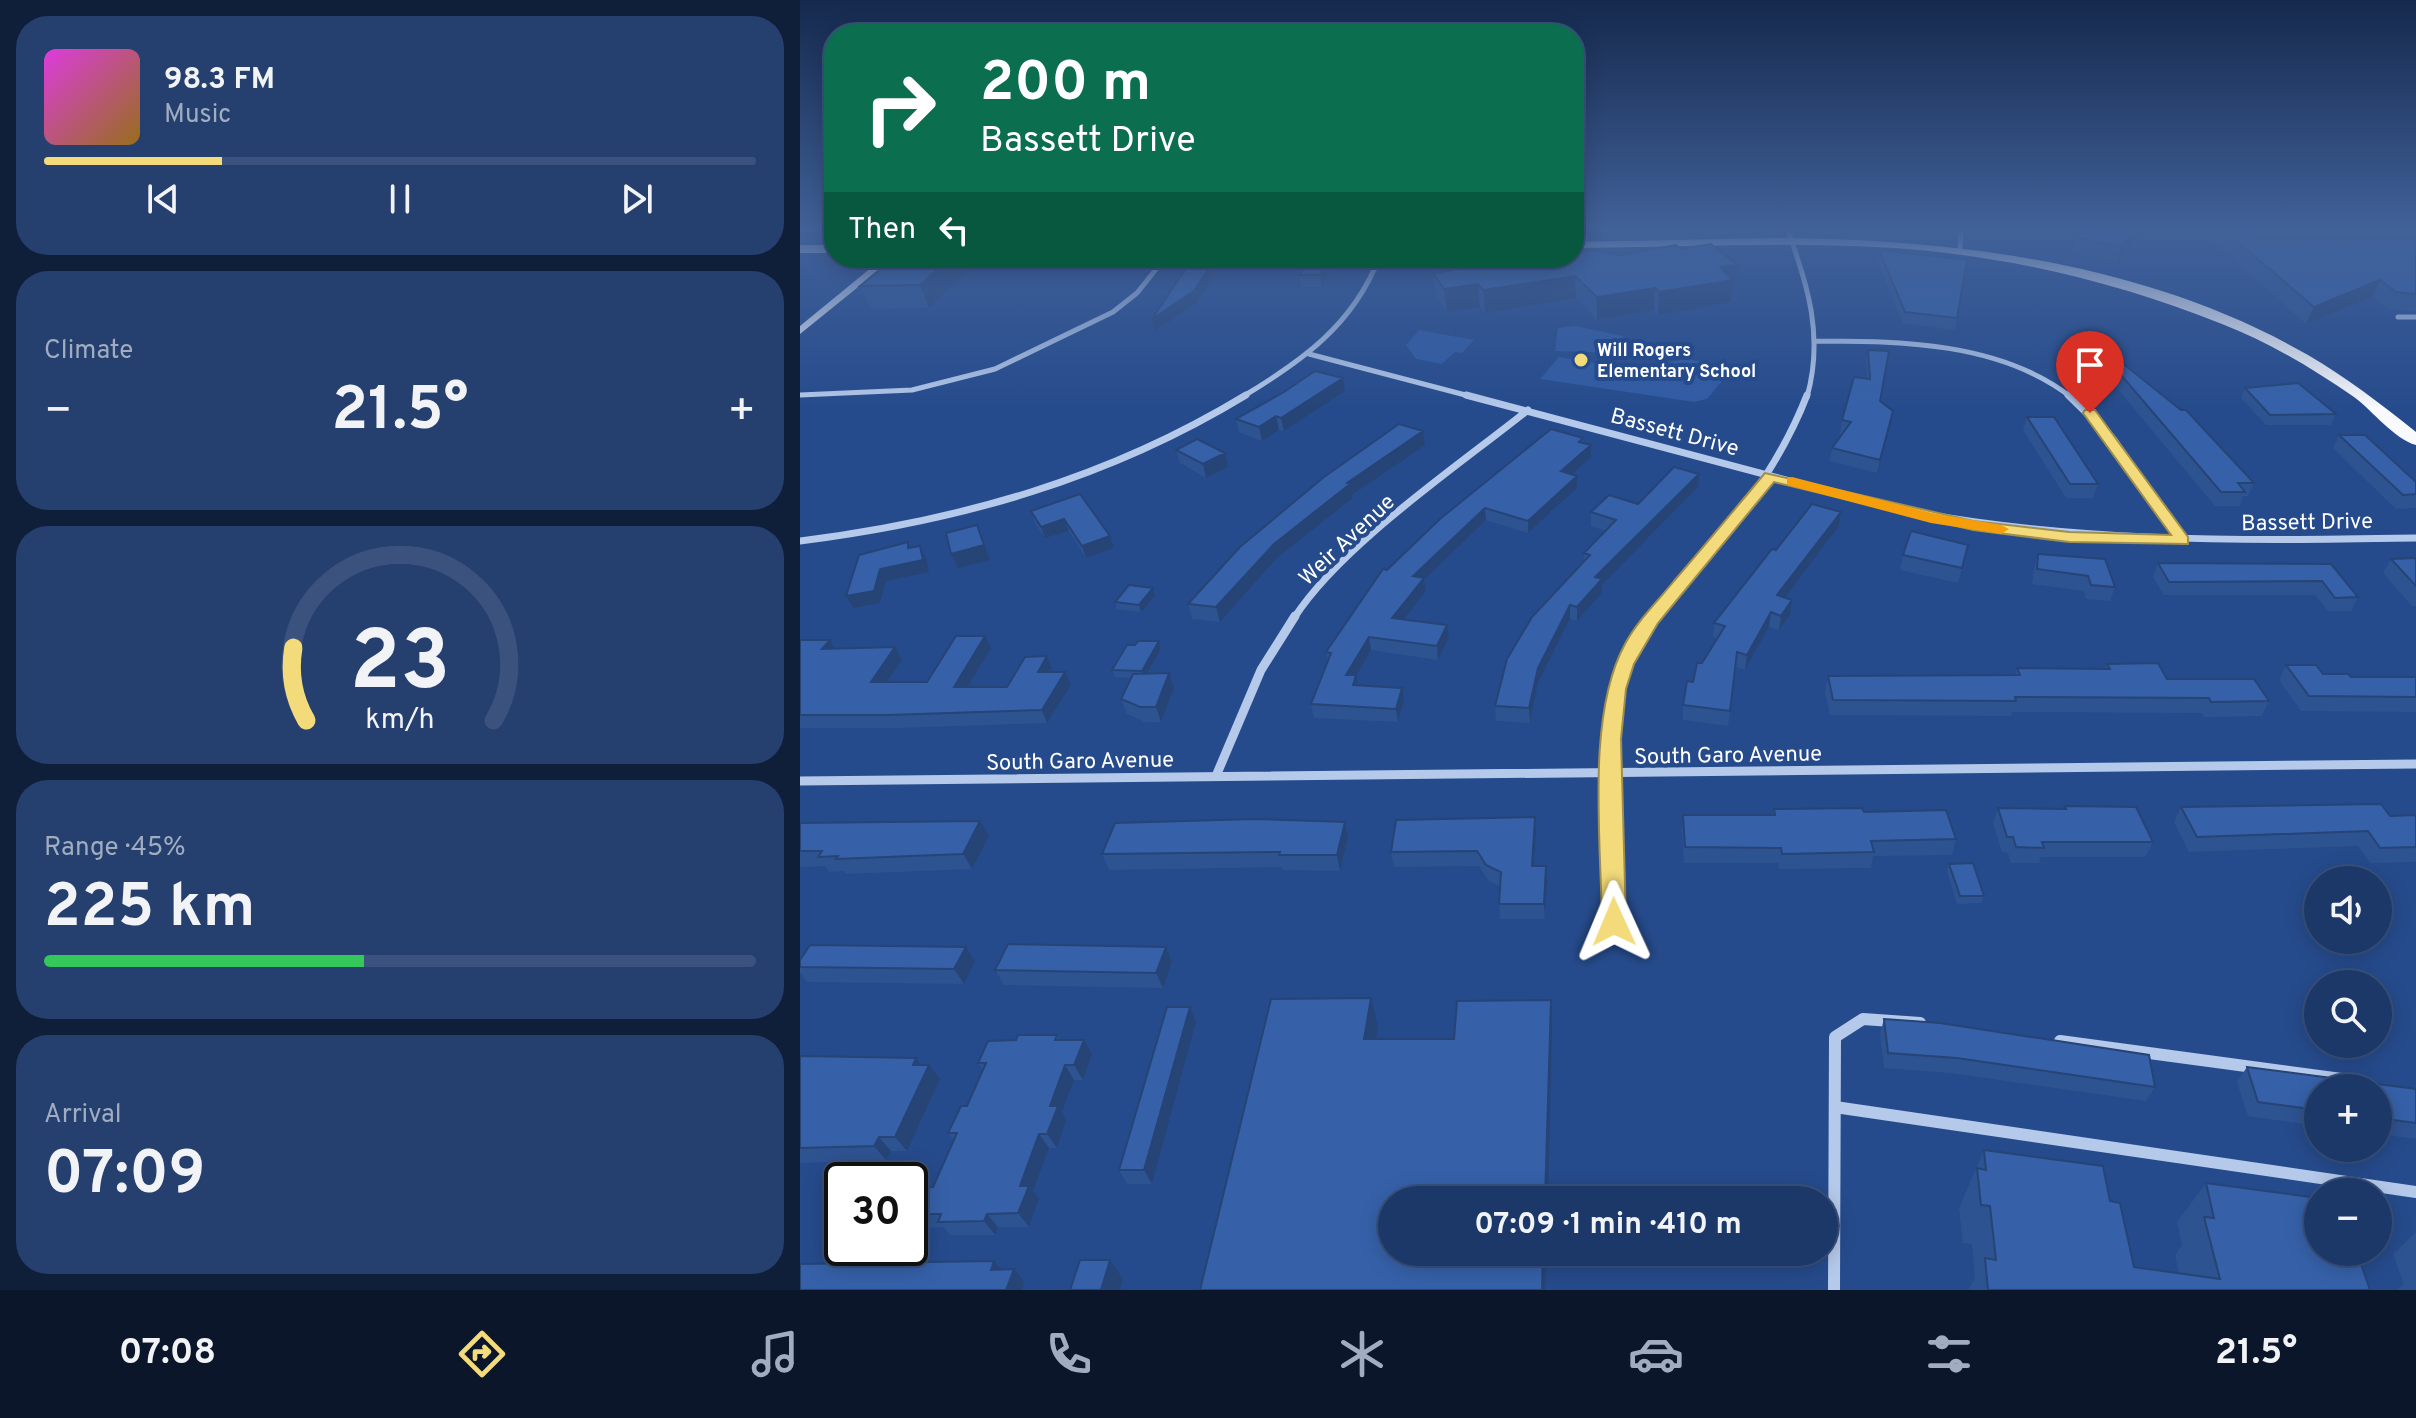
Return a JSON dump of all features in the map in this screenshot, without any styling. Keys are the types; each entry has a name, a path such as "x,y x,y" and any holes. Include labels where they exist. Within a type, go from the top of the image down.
{"main road":[{"path":"800,331 852,288"},
{"path":"2127,288 2221,318 2330,373 2371,401 2416,440"}],"street":[{"path":"800,395 912,390 995,369 1113,312 1141,288"},
{"path":"800,541 942,518 1083,477 1190,428 1309,354 1356,308 1365,288"},
{"path":"1614,922 1612,774 1613,713 1617,689 1634,643 1771,476 1794,434 1811,379 1815,341 1812,306 1807,288"},
{"path":"2398,317 2416,317"},
{"path":"1815,341 1891,341 1934,346 2007,365 2050,384 2090,413 2183,541"},
{"name":"Bassett Drive","path":"1309,354 1771,476 1973,525 2069,537 2183,541 2416,538"},
{"name":"Weir Avenue","path":"1216,776 1261,670 1303,604 1367,539 1528,410"},
{"name":"South Garo Avenue","path":"800,781 2416,764"},
{"path":"1834,1290 1835,1037 1856,1020 1876,1017 1938,1025"},
{"path":"2046,1040 2304,1074"},
{"path":"1835,1107 2416,1192"}],"shaded area":[{"path":"1575,326 1623,336 1622,353 1555,351 1558,328"},
{"path":"1419,330 1474,340 1462,353 1455,352 1442,364 1416,359 1406,345"},
{"path":"1559,357 1630,369 1687,359 1733,368 1707,399 1694,402 1540,379"}],"building":[{"path":"1173,288 1196,288 1194,291 1152,319"},
{"path":"1588,288 1654,288 1597,297"},
{"path":"1655,288 1682,288 1659,292"},
{"path":"1895,288 1962,288 1957,318 1905,312"},
{"path":"2292,288 2360,288 2314,307"},
{"path":"2391,288 2416,288 2416,294 2396,292"},
{"path":"1868,350 1889,351 1880,401 1893,411 1880,460 1832,448 1851,422 1842,420 1854,377 1870,379"},
{"path":"2121,362 2181,410 2186,410 2254,483 2238,483 2245,492 2221,492 2115,368"},
{"path":"1315,371 1343,378 1281,418 1276,416 1259,427 1236,419 1284,392"},
{"path":"2298,383 2336,414 2270,415 2245,388"},
{"path":"2027,417 2054,417 2098,484 2070,484"},
{"path":"1399,424 1423,431 1347,483 1350,484 1274,544 1216,607 1188,604 1240,547 1324,477"},
{"path":"1551,429 1583,438 1579,442 1591,445 1561,471 1577,476 1528,521 1485,508 1413,576 1424,578 1392,618 1447,625 1437,646 1369,637 1346,675 1356,675 1353,685 1402,688 1396,709 1311,704 1331,653 1326,652 1383,569 1387,570 1440,519"},
{"path":"2339,435 2365,435 2416,482 2416,494 2403,495"},
{"path":"1197,439 1225,453 1203,464 1176,450"},
{"path":"1674,467 1699,474 1595,577 1602,579 1577,607 1570,605 1538,668 1529,708 1495,706 1507,659 1532,617 1590,555 1584,553 1616,520 1591,512 1609,495 1638,504"},
{"path":"1080,494 1110,536 1082,546 1064,519 1041,527 1031,511"},
{"path":"1812,504 1841,512 1777,595 1792,600 1781,616 1771,612 1747,655 1737,652 1730,711 1683,705 1687,681 1693,682 1697,663 1702,663 1725,626 1714,623"},
{"path":"977,525 984,545 951,554 946,533"},
{"path":"1911,531 1968,545 1962,568 1903,555"},
{"path":"908,542 908,548 920,546 923,560 880,569 874,591 846,596 859,555"},
{"path":"2038,554 2105,559 2115,587 2091,585 2088,576 2037,569"},
{"path":"2416,558 2416,586 2391,559"},
{"path":"2158,563 2331,564 2358,597 2335,598 2322,581 2169,582"},
{"path":"1129,585 1153,588 1139,605 1115,602"},
{"path":"956,636 985,636 954,687 1007,687 1025,657 1047,656 1038,672 1065,672 1042,710 800,715 800,640 830,640 822,649 895,647 871,682 927,682"},
{"path":"1138,641 1159,641 1142,671 1112,670 1127,645 1135,645"},
{"path":"2158,663 2167,679 2254,679 2269,701 2015,697 2016,701 1833,700 1828,676 2020,675 2017,668 2110,669 2107,664"},
{"path":"2286,665 2316,665 2323,674 2348,674 2351,677 2416,677 2416,697 2309,696"},
{"path":"1169,673 1156,707 1140,707 1121,699 1133,674"},
{"path":"2381,804 2390,816 2416,815 2416,847 2380,848 2368,831 2197,837 2181,807"},
{"path":"2064,806 2136,807 2153,842 2042,842 2044,848 2016,847 2013,837 2007,837 1998,808 2066,809"},
{"path":"1862,808 1864,812 1946,810 1956,839 1871,841 1874,852 1782,854 1781,848 1685,847 1683,815 1775,815 1774,809"},
{"path":"1535,817 1532,866 1546,866 1544,904 1499,904 1501,872 1486,865 1477,851 1391,852 1396,820"},
{"path":"1255,819 1345,822 1337,855 1279,855 1280,852 1102,854 1115,823"},
{"path":"980,821 963,854 836,859 838,856 818,857 822,851 800,851 800,823"},
{"path":"1973,863 1984,896 1960,896 1949,864"},
{"path":"1008,944 1166,947 1156,973 995,970"},
{"path":"810,945 966,947 954,969 800,967 800,960"},
{"path":"1371,998 1364,1039 1454,1039 1457,1001 1551,1000 1545,1186 1378,1186 1378,1266 1543,1266 1542,1290 1200,1290 1271,999"},
{"path":"1167,1007 1190,1007 1144,1170 1119,1170"},
{"path":"1884,1019 1940,1023 2149,1055 2155,1087 1957,1058 1888,1053"},
{"path":"1018,1035 1057,1035 1055,1040 1084,1040 1074,1065 1065,1065 1050,1106 1058,1106 1047,1134 1039,1134 1020,1186 1029,1186 1018,1213 987,1214 984,1221 938,1222 941,1214 928,1214 928,1187 933,1187 957,1133 948,1133 961,1106 967,1106 986,1063 978,1063 988,1041 1016,1040"},
{"path":"800,1056 916,1058 913,1065 929,1065 895,1137 879,1137 874,1146 800,1148"},
{"path":"2247,1067 2304,1074 2304,1108 2258,1102"},
{"path":"2392,1086 2416,1089 2416,1123 2392,1120"},
{"path":"1984,1150 2103,1166 2110,1201 2120,1203 2134,1267 2220,1279 2204,1217 2214,1218 2206,1183 2304,1196 2304,1266 2362,1266 2370,1290 1988,1290 1985,1258 1996,1260 1990,1206 1981,1205 1977,1168 1986,1170"},
{"path":"1080,1260 1110,1260 1101,1290 1070,1290"},
{"path":"994,1261 991,1270 1014,1269 1006,1290 800,1290 800,1264 928,1266 928,1262"}],"slow traffic":[{"path":"1792,482 1931,518 2001,529"}],"place":[{"name":"Will Rogers Elementary School","path":"1581,360"}],"route":[{"path":"1614,922 1611,739 1617,689 1625,664 1634,643 1652,619 1771,476 1931,518 1973,525 2069,537 2183,541 2090,413"}]}
